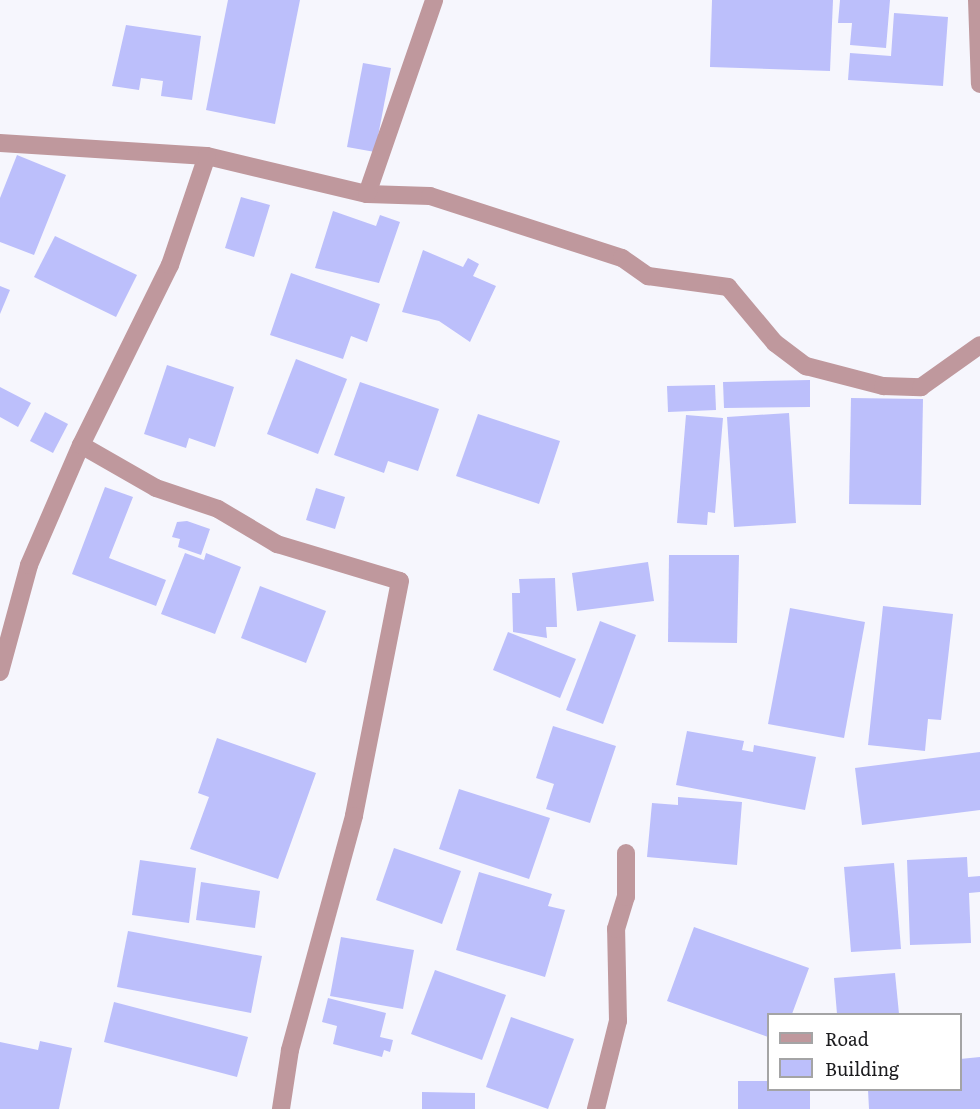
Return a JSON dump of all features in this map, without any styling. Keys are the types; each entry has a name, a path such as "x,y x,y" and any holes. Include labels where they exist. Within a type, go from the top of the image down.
{"street":[{"path":"368,194 434,0"},
{"path":"977,0 980,84"},
{"path":"0,144 207,156 368,194 430,196 622,258 648,276 728,287 775,343 806,366 841,377 921,387 980,345"},
{"path":"0,672 29,565 81,445 170,266 207,156"},
{"path":"81,445 156,489 218,509 277,544 400,581 354,816 290,1050 281,1109"},
{"path":"596,1109 618,1021 615,929 626,897 626,853"}],"building":[{"path":"228,0 300,0 275,124 206,110"},
{"path":"712,0 833,0 830,71 710,67"},
{"path":"840,0 890,0 886,48 850,45 852,23 838,23"},
{"path":"894,13 948,17 943,86 848,80 850,53 891,56"},
{"path":"126,25 201,36 192,100 161,96 163,81 141,78 139,90 112,86"},
{"path":"363,63 391,68 375,152 347,147"},
{"path":"17,155 66,175 34,255 0,242 0,198"},
{"path":"241,197 270,205 254,257 225,248"},
{"path":"333,211 376,226 380,215 400,222 379,283 315,268"},
{"path":"55,236 137,275 116,317 34,277"},
{"path":"423,250 463,267 468,258 479,264 473,276 496,286 470,342 439,321 402,312"},
{"path":"291,273 380,304 367,342 351,336 343,359 270,335"},
{"path":"0,286 10,290 0,314"},
{"path":"296,359 347,379 318,454 267,434"},
{"path":"167,365 234,387 215,447 189,438 186,448 144,434"},
{"path":"810,380 810,407 724,408 723,382"},
{"path":"360,382 439,409 418,471 388,461 384,473 334,455"},
{"path":"715,385 716,410 668,412 667,386"},
{"path":"0,387 31,403 18,427 0,417"},
{"path":"851,398 923,399 921,505 849,504"},
{"path":"45,412 68,424 53,453 30,441"},
{"path":"789,413 796,523 734,527 727,417"},
{"path":"478,414 560,441 539,504 456,476"},
{"path":"686,415 723,418 715,513 708,512 707,525 677,523"},
{"path":"105,487 133,497 109,558 166,580 156,606 72,574"},
{"path":"316,488 345,497 335,529 306,520"},
{"path":"187,521 210,529 201,555 178,547 180,539 172,537 177,522"},
{"path":"185,553 204,560 206,553 241,567 215,634 161,614"},
{"path":"669,555 739,555 737,643 668,642"},
{"path":"648,562 654,601 577,611 572,573"},
{"path":"555,578 557,627 546,627 547,638 513,632 512,593 520,593 519,579"},
{"path":"260,586 326,611 306,663 241,638"},
{"path":"883,606 953,614 941,720 928,719 925,751 868,745"},
{"path":"790,608 865,622 844,738 768,724"},
{"path":"600,621 636,635 603,724 566,710"},
{"path":"508,632 576,659 560,698 493,670"},
{"path":"553,726 616,746 590,823 546,809 554,784 536,778"},
{"path":"687,731 744,741 742,750 753,752 754,745 816,757 805,810 676,785"},
{"path":"217,738 316,773 278,879 190,849 209,797 198,793"},
{"path":"980,752 980,810 862,825 855,768"},
{"path":"459,789 550,818 529,879 439,849"},
{"path":"678,797 742,802 737,865 647,857 652,803 678,805"},
{"path":"394,848 461,871 442,924 376,900"},
{"path":"967,857 968,877 980,876 980,892 969,893 971,943 910,945 907,860"},
{"path":"140,860 196,868 189,923 132,915"},
{"path":"894,863 901,949 851,952 844,867"},
{"path":"479,872 552,894 548,906 565,910 545,977 456,950"},
{"path":"201,882 260,891 255,928 196,920"},
{"path":"694,927 809,968 792,1013 767,1013 767,1037 667,1001"},
{"path":"128,931 262,956 251,1013 117,987"},
{"path":"341,937 414,950 403,1009 330,996"},
{"path":"435,970 506,995 482,1060 411,1034"},
{"path":"895,973 899,1013 837,1013 834,978"},
{"path":"328,998 386,1013 380,1037 393,1040 390,1052 384,1050 382,1057 333,1044 337,1026 322,1022"},
{"path":"114,1002 248,1037 237,1077 104,1042"},
{"path":"511,1017 574,1039 548,1109 486,1087"},
{"path":"40,1041 72,1048 59,1109 0,1109 0,1042 38,1050"},
{"path":"980,1057 980,1109 869,1109 868,1091 962,1091 962,1059"},
{"path":"738,1081 767,1081 767,1091 810,1091 810,1109 738,1109"},
{"path":"422,1092 475,1093 475,1109 422,1109"}]}
